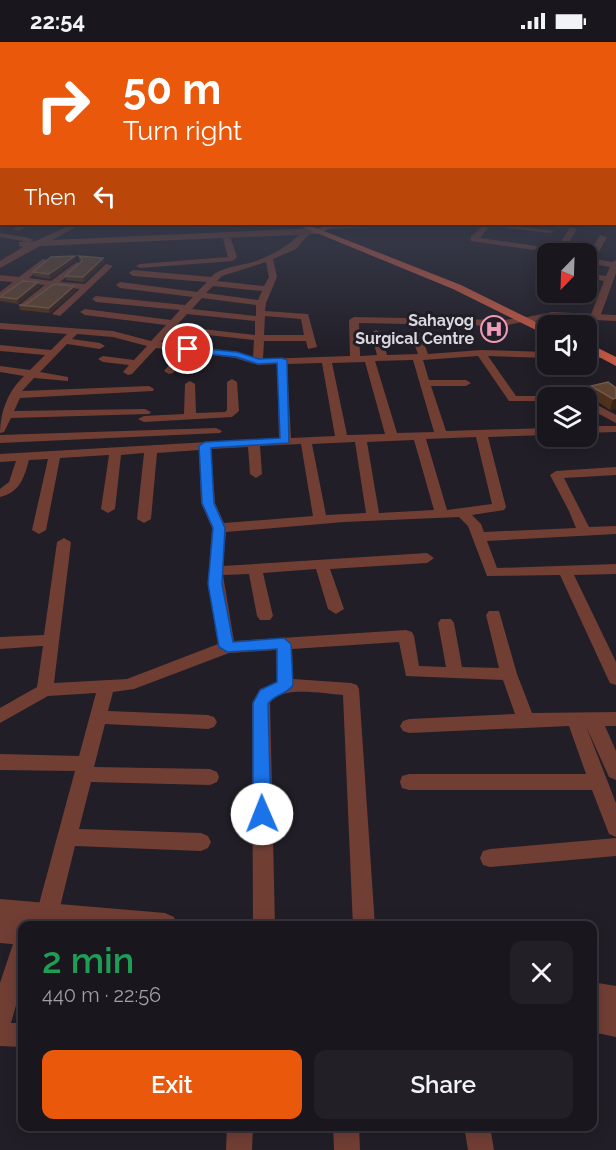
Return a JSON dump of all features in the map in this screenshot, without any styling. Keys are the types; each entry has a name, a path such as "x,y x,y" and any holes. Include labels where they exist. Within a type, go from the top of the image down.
{"main road":[{"path":"366,247 537,321"},
{"path":"532,319 537,323"},
{"path":"597,355 604,355 616,362"},
{"path":"597,360 616,372"}],"street":[{"path":"0,265 14,248 38,247"},
{"path":"14,248 45,247"},
{"path":"140,266 230,260 233,257 230,247"},
{"path":"128,372 219,274 269,258 293,247"},
{"path":"525,247 533,248"},
{"path":"258,362 260,312 273,277 269,258"},
{"path":"0,296 46,261"},
{"path":"596,315 615,263 597,262"},
{"path":"25,304 77,264"},
{"path":"57,314 109,266"},
{"path":"133,273 268,289"},
{"path":"0,278 87,288"},
{"path":"120,285 200,295 260,312"},
{"path":"96,299 186,309 303,315 307,318 310,338 320,359 342,439"},
{"path":"86,312 259,338 310,338"},
{"path":"597,317 616,318"},
{"path":"355,358 354,320 504,323 537,318"},
{"path":"0,326 113,334 152,344 237,355 258,362 481,353 537,355"},
{"path":"0,430 19,387 75,331"},
{"path":"376,333 383,358"},
{"path":"415,333 424,383 441,435"},
{"path":"65,342 100,346"},
{"path":"0,348 53,353"},
{"path":"169,371 188,349"},
{"path":"481,353 513,399 537,398"},
{"path":"369,358 392,437"},
{"path":"103,359 136,363"},
{"path":"282,360 285,441"},
{"path":"0,369 64,379"},
{"path":"144,519 145,449 142,434 151,376"},
{"path":"7,415 190,417 231,413 233,411 232,382"},
{"path":"424,383 466,383"},
{"path":"190,384 190,417"},
{"path":"16,395 149,389"},
{"path":"597,409 616,420"},
{"path":"597,430 616,429"},
{"path":"0,439 216,431"},
{"path":"0,458 285,441 537,431"},
{"path":"219,528 462,513 499,507 481,434"},
{"path":"419,436 442,514"},
{"path":"360,438 373,517"},
{"path":"306,441 320,520"},
{"path":"254,443 256,474"},
{"path":"205,446 208,503 219,528 215,584 227,647"},
{"path":"108,509 116,450"},
{"path":"39,530 55,454"},
{"path":"0,493 14,487 24,455"},
{"path":"584,532 576,511 556,475 616,471"},
{"path":"462,513 474,524 492,573 616,569"},
{"path":"479,537 616,530"},
{"path":"45,690 64,542"},
{"path":"216,571 427,558"},
{"path":"322,564 336,609"},
{"path":"255,569 265,616"},
{"path":"565,571 616,679"},
{"path":"494,615 509,675 526,720"},
{"path":"446,623 455,673"},
{"path":"0,716 45,690 128,685 227,647 406,636 412,672 509,675"},
{"path":"0,643 51,640"},
{"path":"284,644 285,685"},
{"path":"264,921 261,703 266,694 285,685 351,689 364,921"},
{"path":"33,921 67,837 106,686"},
{"path":"98,717 208,722"},
{"path":"409,726 526,720 616,719"},
{"path":"585,721 612,752 616,772"},
{"path":"585,721 598,782 616,828"},
{"path":"0,762 210,777"},
{"path":"409,782 598,782"},
{"path":"67,837 201,842"},
{"path":"490,858 616,847"},
{"path":"0,911 30,921"},
{"path":"0,930 18,926"},
{"path":"0,1020 18,962"},
{"path":"597,997 616,1000"},
{"path":"597,1019 616,1023"},
{"path":"0,1034 18,1035"},
{"path":"238,1150 240,1131"},
{"path":"346,1131 347,1150"},
{"path":"478,1131 481,1150"}],"building":[{"path":"75,256 49,274 33,272 51,257"},
{"path":"79,256 103,258 83,277 65,276 81,262 82,259"},
{"path":"23,281 38,282 17,299 0,297"},
{"path":"54,284 74,286 49,308 19,305 25,305"},
{"path":"608,382 616,388 616,398 613,399 597,390 597,387 591,386"}],"place":[{"name":"Sahayog Surgical Centre","path":"494,329"}],"route":[{"path":"188,349 237,355 258,362 282,360 285,441 205,446 208,503 219,528 215,584 227,647 284,644 285,685 266,694 261,703 262,814"}]}
